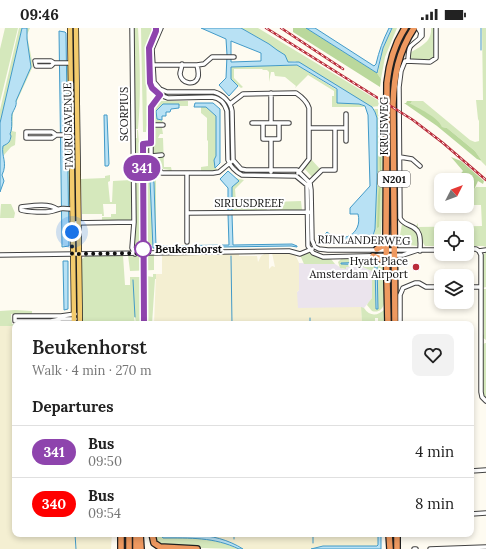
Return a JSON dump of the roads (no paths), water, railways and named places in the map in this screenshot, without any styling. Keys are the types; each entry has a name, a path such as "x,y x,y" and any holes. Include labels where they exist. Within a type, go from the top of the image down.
{"highway":[{"name":"KRUISWEG","path":"388,321 386,237 387,83 393,52 405,28"},
{"name":"KRUISWEG","path":"395,321 394,80 404,43 414,28"},
{"path":"377,249 382,246 386,237"},
{"path":"373,256 383,260 387,265"},
{"path":"121,549 122,537"},
{"path":"129,537 129,549"},
{"path":"136,537 138,548"},
{"path":"138,548 140,537"},
{"path":"153,537 154,542 160,547 197,549"},
{"path":"389,537 390,549"},
{"path":"397,537 397,549"}],"main road":[{"name":"TAURUSAVENUE","path":"70,28 68,63 71,174 70,209 72,223 74,319"},
{"name":"TAURUSAVENUE","path":"76,28 80,319"},
{"path":"71,174 78,174"}],"street":[{"name":"SCORPIUS","path":"132,28 134,222 132,248"},
{"path":"161,28 153,46 151,87 160,95 168,98 216,97 226,107 227,156 229,163 242,175 296,176 308,184"},
{"path":"418,28 421,33 419,40"},
{"name":"KRUISWEG","path":"419,250 420,238 418,231 403,223 400,218 399,87 403,62 408,60 410,46 419,40 423,34 422,28"},
{"path":"408,60 424,62 435,60 436,28"},
{"path":"156,29 149,48 154,82 163,91 217,93 230,104 232,111 233,160 242,169 299,171"},
{"path":"151,65 204,64 212,57 234,57"},
{"path":"54,63 51,66 36,66 35,61 68,63"},
{"path":"182,64 180,74 184,82 189,83 195,82 198,79 199,74 197,64"},
{"path":"189,83 190,97"},
{"path":"163,91 151,107 150,126 151,156 154,164 162,173 219,172 233,160"},
{"path":"271,93 271,123"},
{"path":"226,107 241,94 296,93 301,96 309,108 309,159 296,176"},
{"path":"346,114 346,141"},
{"path":"252,123 289,123"},
{"path":"263,123 263,139 279,139 279,123"},
{"path":"150,126 163,125"},
{"path":"309,128 346,128"},
{"path":"308,184 322,170 335,170 335,128"},
{"path":"227,131 232,131"},
{"name":"TAURUSAVENUE","path":"58,135 52,132 26,132 26,138 52,138 58,135 69,135"},
{"path":"271,139 271,175"},
{"path":"151,156 162,155"},
{"path":"400,157 412,159 420,166"},
{"path":"299,171 308,184 312,240 315,247"},
{"path":"187,173 187,242"},
{"path":"59,209 52,206 21,207 21,210 27,212 70,209"},
{"path":"310,212 308,246 310,250"},
{"name":"SIRIUSDREEF","path":"187,213 310,212"},
{"path":"72,223 134,222"},
{"name":"RIJNLANDERWEG","path":"0,255 289,251 300,254 315,247 320,250 377,249 387,252"},
{"path":"126,253 132,248 135,254"},
{"path":"474,249 479,251 486,250"},
{"name":"RIJNLANDERWEG","path":"310,250 316,255 323,257 373,256 387,252 434,250"},
{"path":"479,251 481,255 481,392 482,397 486,401"},
{"path":"400,321 400,295 401,290 404,287 419,283 426,287 434,287"},
{"path":"474,287 480,287"},
{"name":"TAURUSAVENUE","path":"74,319 60,316 15,316 15,321 80,319"},
{"path":"474,471 486,470"},
{"path":"474,514 486,514"},
{"path":"430,549 486,547"}],"water":[{"path":"22,28 27,28 31,67 12,114 10,140 3,146 4,171 2,175 4,181 0,192 0,123"},
{"path":"201,28 241,28 285,55 288,62 299,62 372,107 377,118 377,178 375,229 373,236 362,240 347,242 332,241 321,238 327,232 333,236 339,237 350,235 354,232 359,221 358,214 350,214 350,208 370,186 368,115 365,106 359,104 337,103 337,89 297,65 231,67 231,79 238,86 229,96 219,85 226,78 226,39","holes":["231,41 261,53 261,61 231,62"]},
{"path":"306,28 315,28 374,66 387,32 389,28 392,28 383,48 377,73"},
{"path":"59,31 66,33 69,246 62,247"},
{"path":"195,103 213,103 220,109 220,163 215,168 216,116 206,107 194,107"},
{"path":"163,104 179,104 179,108 171,109 170,112 166,112 166,116 162,116 162,120 157,119 156,111"},
{"path":"104,115 107,115 108,166 105,166"},
{"path":"228,171 239,181 232,187 232,211 228,211 228,188 220,179"},
{"path":"152,178 154,183 156,246 229,245 228,214 232,214 233,245 292,244 297,247 153,248 150,180"},
{"path":"63,261 68,261 68,309 64,310"},
{"path":"376,262 378,309 376,309 375,265 341,264"},
{"path":"162,537 213,537 232,543 243,549 211,540 192,538"},
{"path":"378,537 381,537 381,549 311,549 323,546 378,545"}],"waterway":[{"path":"481,28 481,50"},
{"path":"231,256 232,321"},
{"path":"133,280 135,317"},
{"path":"75,537 76,549"},
{"path":"313,537 313,543"}],"railway":[{"path":"266,28 413,120 443,143 486,180"},
{"path":"281,28 343,69"}],"place":[{"name":"Beukenhorst","path":"143,249"},
{"name":"Hyatt Place Amsterdam Airport","path":"416,267"}]}
